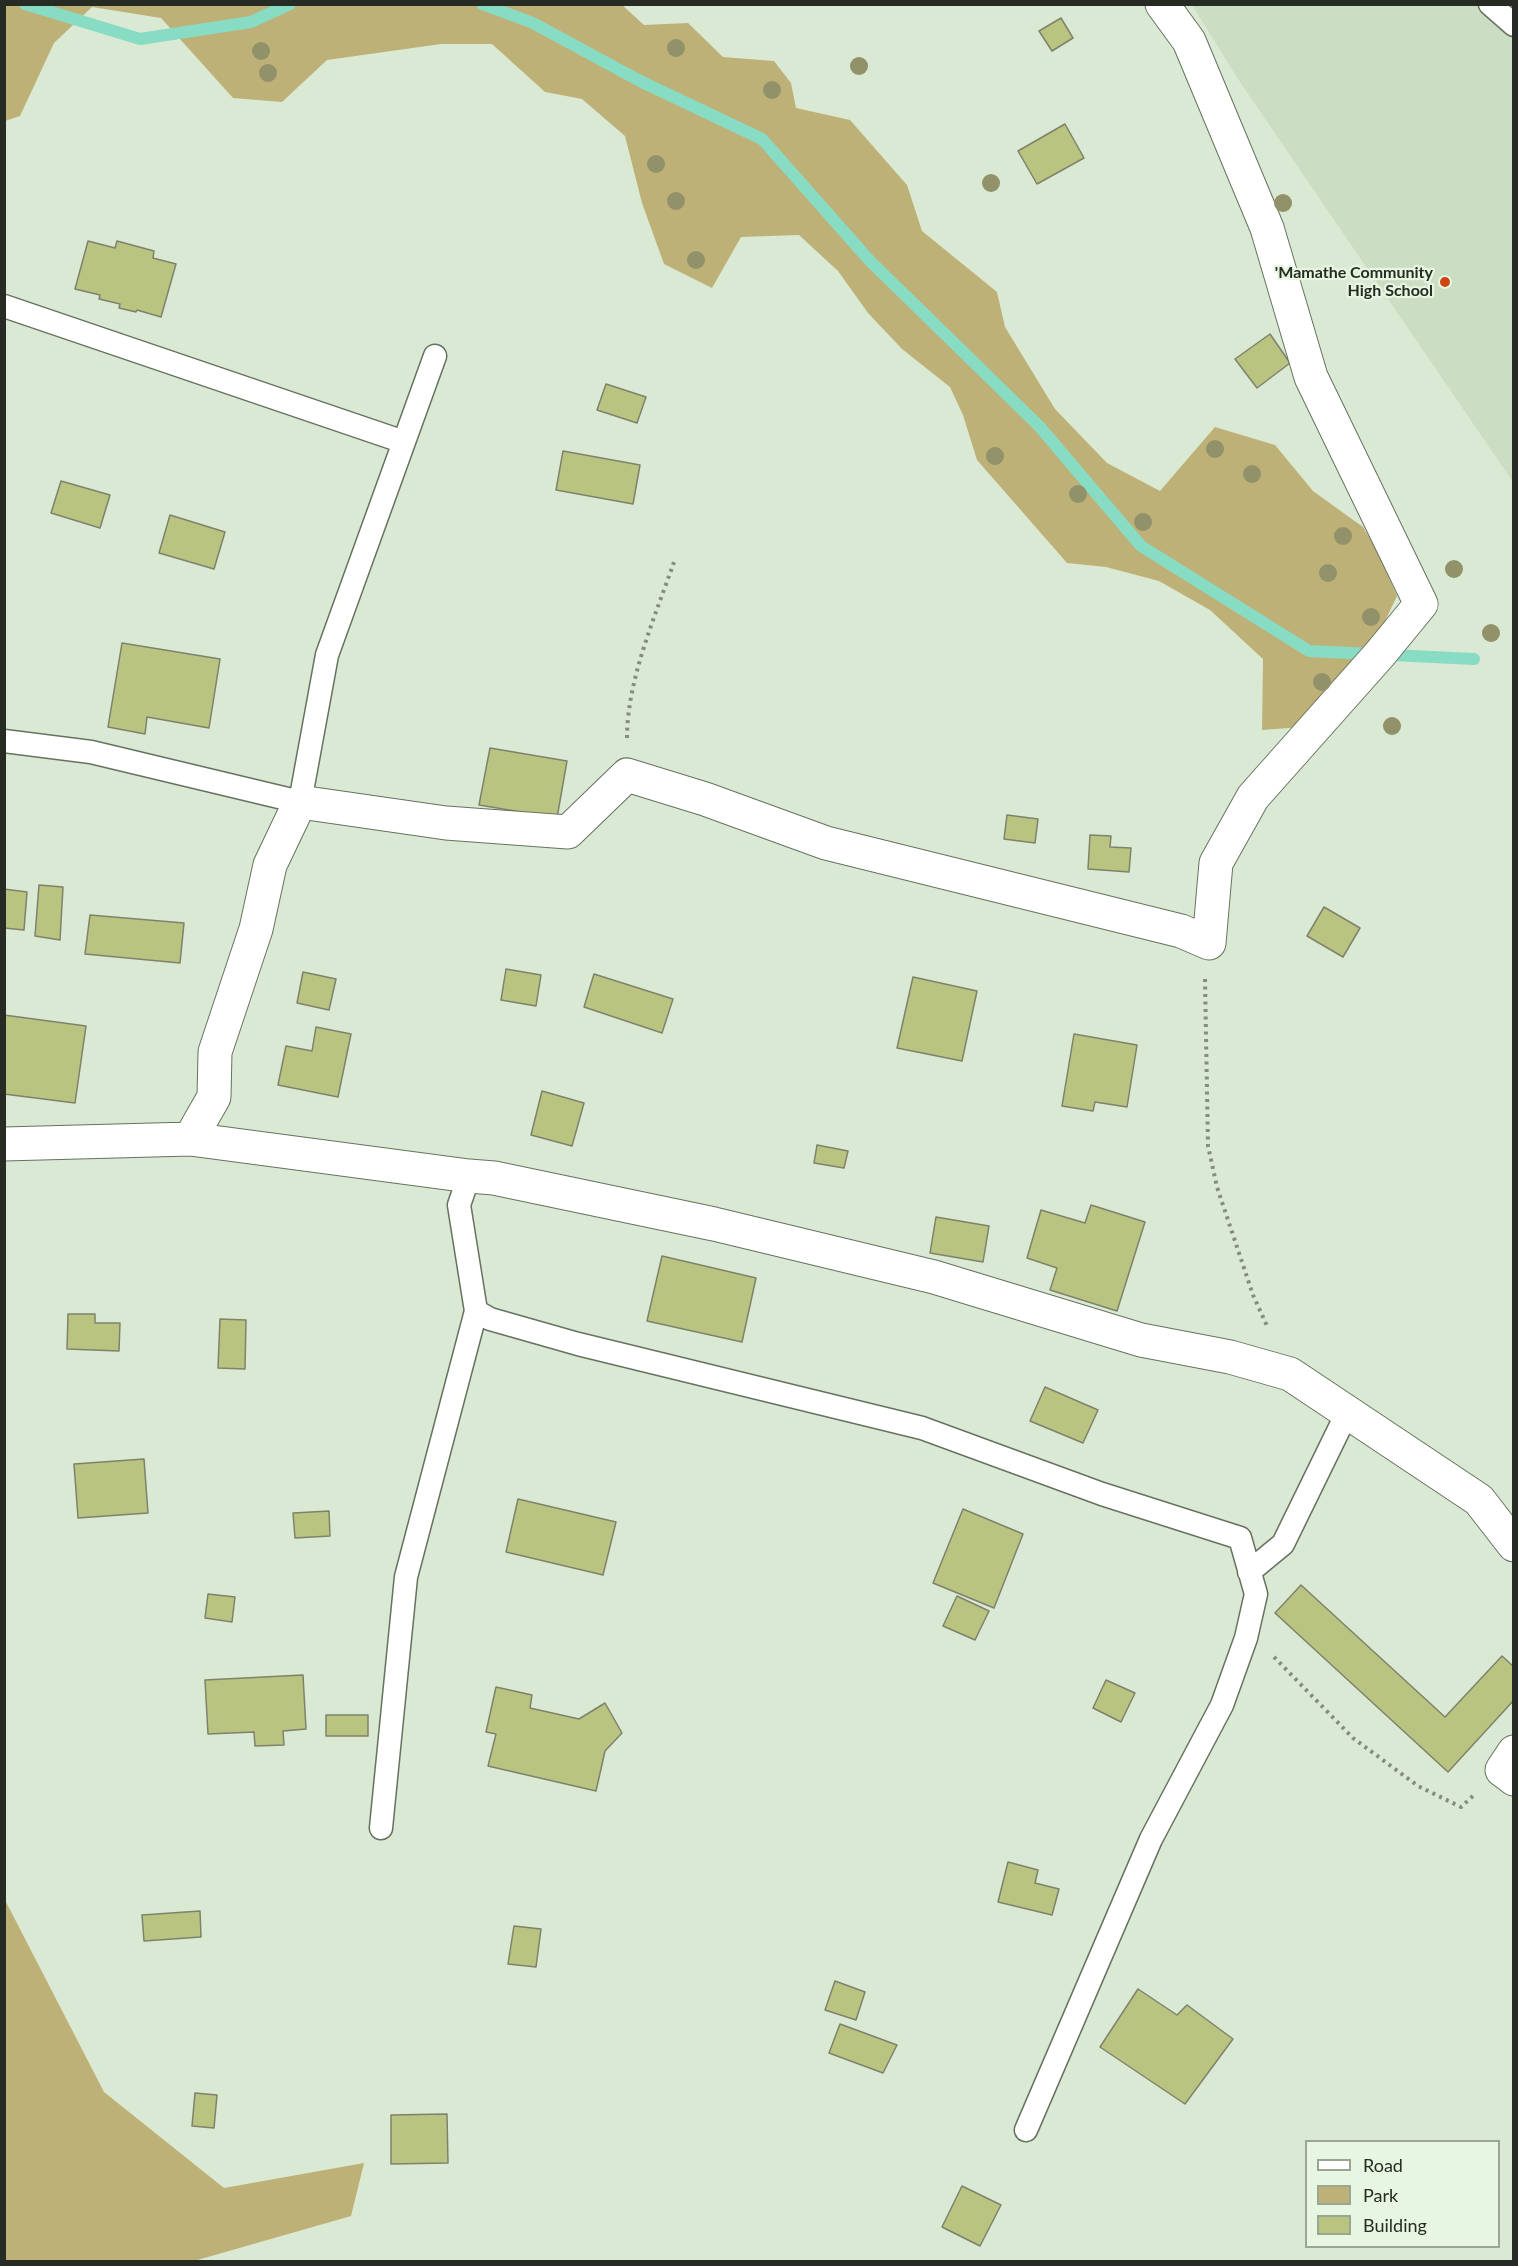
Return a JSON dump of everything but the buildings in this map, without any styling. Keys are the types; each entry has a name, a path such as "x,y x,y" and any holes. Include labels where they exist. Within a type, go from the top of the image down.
{"street":[{"path":"190,1139 214,1097 215,1052 256,929 270,865 300,802 446,823 568,832 627,775 705,799 826,843 1181,931 1209,943 1216,863 1253,797 1380,654 1421,604 1311,377 1267,228 1189,41 1162,4"},
{"path":"4,1144 190,1139 494,1178 738,1230 934,1277 1141,1340 1230,1357 1290,1374 1479,1500 1514,1545"}],"lane":[{"path":"1490,4 1514,25"},
{"path":"4,306 404,442"},
{"path":"4,741 91,752 300,802 327,655 435,356"},
{"path":"381,1828 406,1577 476,1311 459,1205 469,1176"},
{"path":"476,1311 490,1319 578,1344 922,1428 1102,1494 1240,1538 1256,1594 1246,1638 1222,1705 1151,1839 1026,2130"},
{"path":"1249,1572 1283,1544 1347,1413"}],"path":[{"path":"627,775 627,713 644,650 674,562"},
{"path":"1209,943 1205,961 1208,1146 1217,1187 1253,1295 1290,1374"},
{"path":"1246,1638 1272,1655 1353,1738 1418,1786 1461,1807 1510,1767"}],"shaded area":[{"name":"'Mamathe Community High School","path":"1192,5 1513,5 1513,482 1240,82"}],"green space":[{"path":"621,4 644,25 688,23 723,57 774,61 791,83 796,108 850,120 907,185 922,231 997,292 1005,327 1055,409 1107,463 1160,491 1215,427 1275,445 1313,491 1363,527 1375,547 1397,596 1356,681 1302,727 1262,730 1263,659 1210,610 1159,581 1106,567 1067,563 977,460 963,415 950,387 902,349 868,313 838,271 799,235 741,237 712,288 664,264 642,203 625,136 582,99 545,92 492,44 441,44 327,60 282,102 233,98 161,18 92,7 54,43 20,116 5,121 4,5"},
{"path":"5,1900 104,2092 224,2188 364,2163 351,2216 194,2261 5,2261"}],"waterway":[{"path":"25,4 140,39 251,22 290,4"},
{"path":"482,4 533,23 640,81 762,139 870,261 1039,426 1141,546 1309,651 1474,659"}],"place":[{"name":"'Mamathe Community High School","path":"1445,282"}]}
